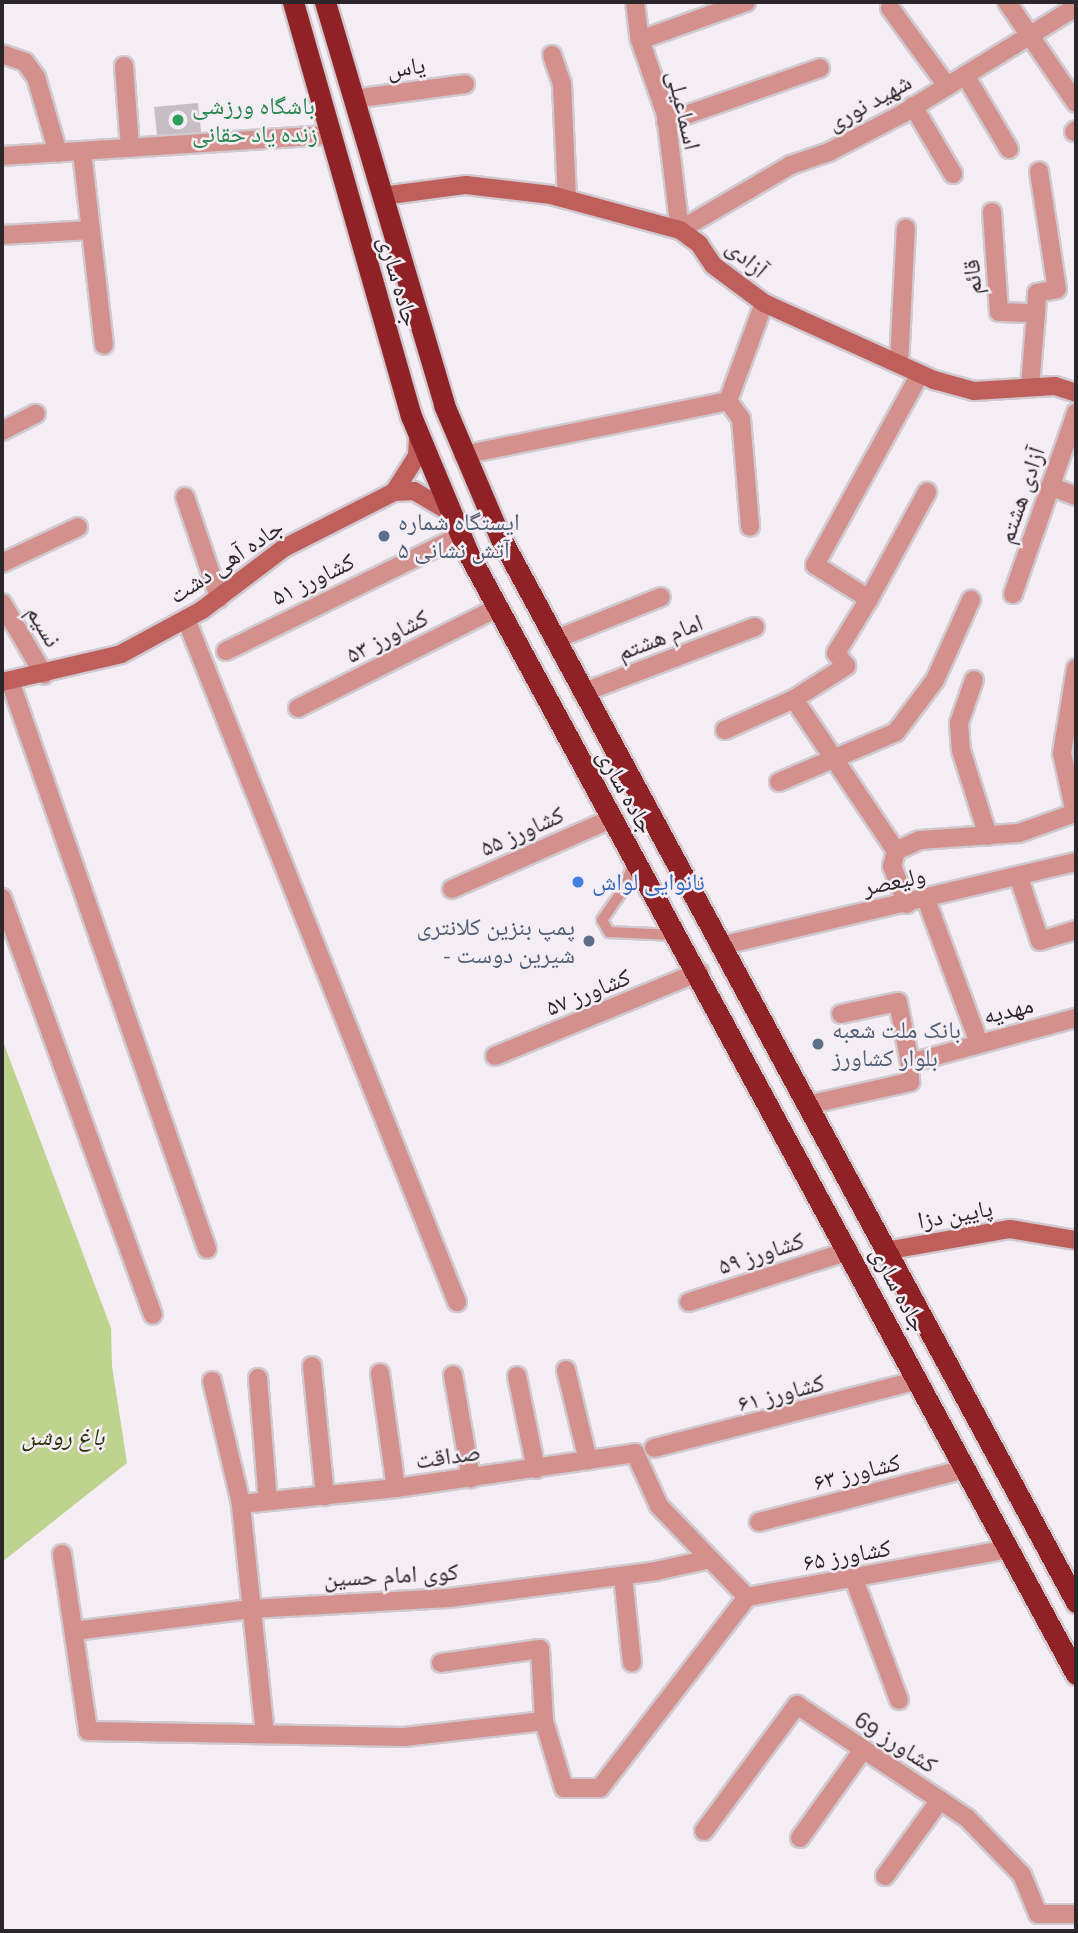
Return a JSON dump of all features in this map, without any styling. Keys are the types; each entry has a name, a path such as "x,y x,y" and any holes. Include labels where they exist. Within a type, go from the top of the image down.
{"highway":[{"name":"جاده ساری","path":"293,2 418,434 460,536 611,819 699,972 1076,1674"},
{"name":"جاده ساری","path":"325,2 463,455 582,693 1076,1602"}],"street":[{"name":"اسماعیلی","path":"635,2 640,40 666,122 680,230"},
{"path":"640,40 746,2"},
{"path":"1007,2 1076,103"},
{"name":"شهید نوری","path":"680,230 791,165 829,152 914,106 1076,7"},
{"path":"890,8 947,86"},
{"path":"2,54 25,62 36,77 58,153"},
{"path":"552,55 562,84 567,199"},
{"path":"124,66 130,148"},
{"path":"666,122 820,68"},
{"path":"965,75 1009,149"},
{"name":"یاس","path":"354,99 465,84"},
{"path":"914,106 953,174"},
{"path":"2,156 330,135"},
{"path":"82,152 104,345"},
{"path":"1030,386 1037,293 1057,289 1039,171"},
{"name":"آزادی","path":"382,196 466,185 567,199 680,230 699,244 713,265 764,303 920,373 974,391 1055,386 1076,393"},
{"name":"قائم","path":"992,212 999,312 1036,313"},
{"path":"899,364 906,228"},
{"path":"2,235 91,230"},
{"path":"728,401 764,303"},
{"path":"869,598 815,565 920,373"},
{"path":"463,455 728,401"},
{"path":"728,401 741,419 750,527"},
{"name":"آزادی هشتم","path":"1013,594 1076,413"},
{"path":"2,431 36,414"},
{"path":"394,492 417,456 418,434"},
{"path":"1051,486 1076,496"},
{"path":"394,492 414,491 450,512"},
{"name":"جاده آهی دشت","path":"6,682 44,675 121,654 187,619 284,548 394,492"},
{"path":"725,730 794,699 846,666 836,653 927,492"},
{"path":"185,497 219,598"},
{"path":"2,563 78,527"},
{"name":"کشاورز ۵۱","path":"226,651 460,536"},
{"path":"554,640 661,597"},
{"path":"779,782 896,733 935,680 971,600"},
{"name":"نسیم","path":"2,603 44,675"},
{"name":"کشاورز ۵۳","path":"298,708 497,608"},
{"path":"187,619 457,1303"},
{"name":"امام هشتم","path":"582,693 755,627"},
{"path":"896,851 920,840 1019,833 1075,813 1062,753 1076,668"},
{"path":"974,680 959,723 961,750 988,836"},
{"path":"6,682 207,1248"},
{"path":"794,699 896,851 892,866 907,904"},
{"name":"کشاورز ۵۵","path":"452,888 611,819"},
{"name":"ولیعصر","path":"720,946 1019,878 1076,862"},
{"path":"1019,878 1040,941 1076,930"},
{"path":"2,898 153,1315"},
{"path":"926,899 979,1043"},
{"name":"کشاورز ۵۷","path":"495,1056 699,972"},
{"path":"807,1105 910,1082 910,1063 898,1002 841,1014"},
{"name":"مهدیه","path":"910,1063 1076,1018"},
{"name":"پایین دزا","path":"885,1251 1010,1229 1076,1240"},
{"name":"کشاورز ۵۹","path":"689,1302 849,1251"},
{"path":"312,1366 325,1496"},
{"path":"566,1370 588,1460"},
{"path":"380,1373 396,1488"},
{"path":"453,1375 471,1478"},
{"path":"517,1376 536,1469"},
{"path":"258,1378 268,1501"},
{"name":"کشاورز ۶۱","path":"654,1448 918,1380"},
{"path":"212,1381 241,1504 265,1734"},
{"name":"صداقت","path":"241,1504 396,1488 635,1453 659,1506 710,1559"},
{"name":"کشاورز ۶۳","path":"760,1522 966,1469"},
{"name":"کشاورز ۶۵","path":"747,1597 1009,1549"},
{"path":"62,1554 88,1731 404,1737 544,1721"},
{"path":"441,1663 540,1649 544,1721 564,1788 600,1788 747,1597 710,1559"},
{"name":"کوی امام حسین","path":"74,1631 251,1609 449,1598 622,1576 710,1559"},
{"path":"622,1576 632,1663"},
{"path":"854,1579 899,1700"},
{"name":"کشاورز 69","path":"704,1831 797,1705 862,1751 967,1818 1022,1875 1038,1913 1076,1914"},
{"path":"800,1838 862,1751"},
{"path":"885,1876 940,1800"}],"lane":[{"path":"634,859 625,887 602,920 609,932 639,930 678,936"}],"green space":[{"name":"باغ روشن","path":"2,1039 111,1328 112,1366 127,1463 2,1562"}],"building":[{"name":"باشگاه ورزشی زنده یاد حقانی","path":"198,103 201,132 157,135 154,107"}],"place":[{"name":"باشگاه ورزشی زنده یاد حقانی","path":"178,120"},
{"name":"ایستگاه شماره ۵ آتش نشانی","path":"384,536"},
{"name":"نانوایی لواش","path":"578,882"},
{"name":"پمپ بنزین کلانتری - شیرین دوست","path":"589,941"},
{"name":"بانک ملت شعبه بلوار کشاورز","path":"818,1044"}]}
